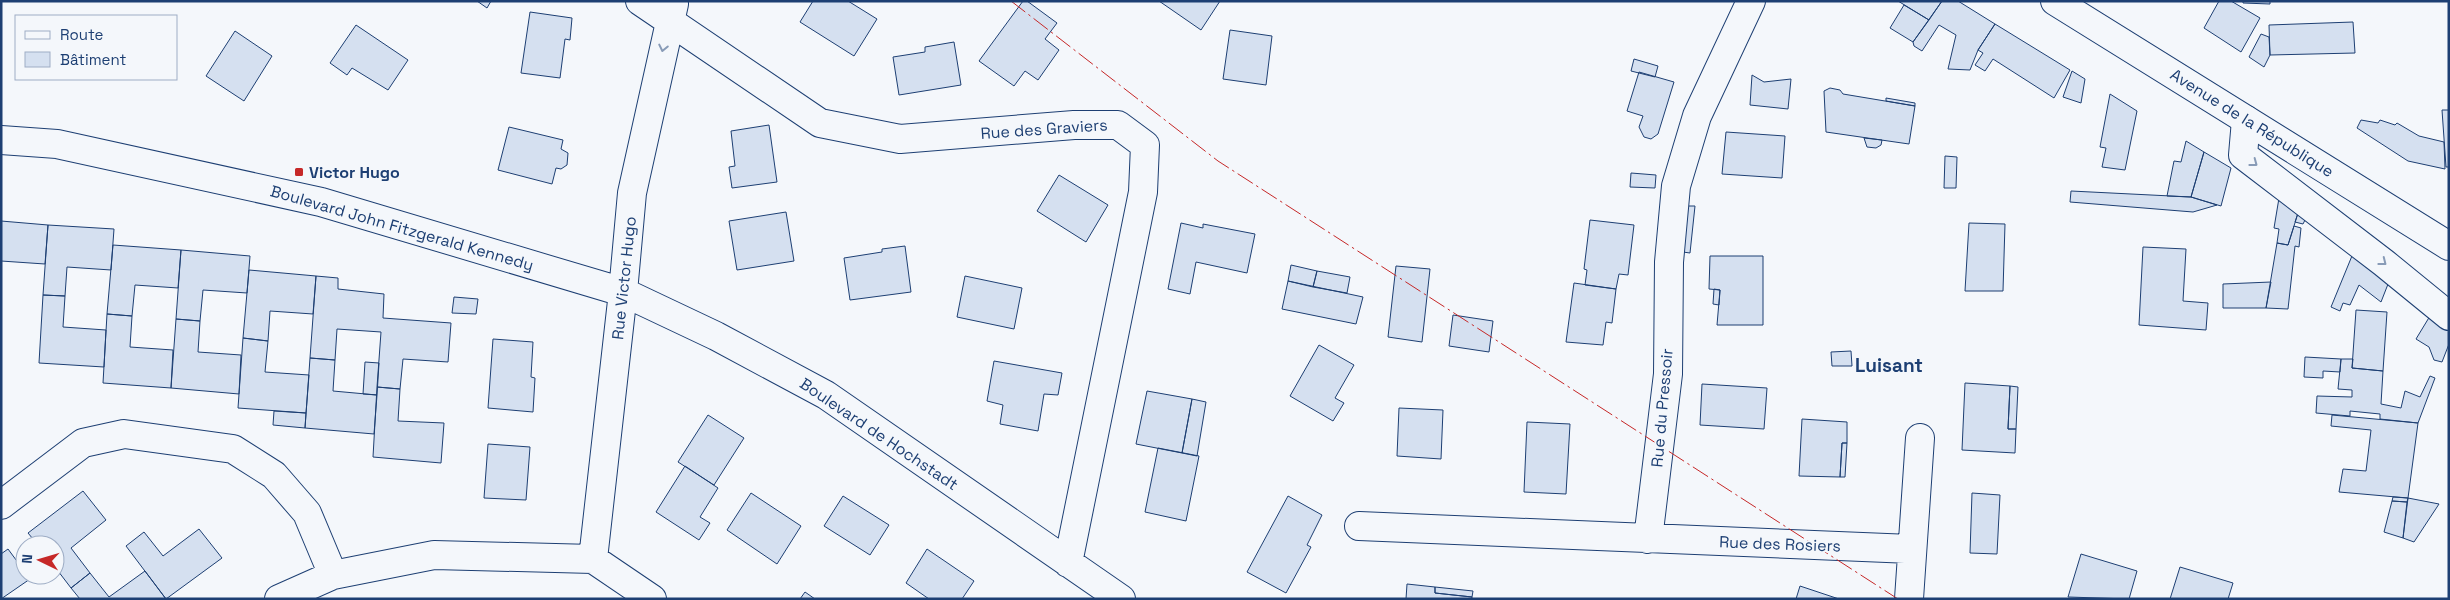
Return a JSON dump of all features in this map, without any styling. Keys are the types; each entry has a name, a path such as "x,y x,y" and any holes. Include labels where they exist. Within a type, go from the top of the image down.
{"street":[{"name":"Rue des Graviers","path":"640,1 672,11 820,123 900,140 1074,125 1118,124 1145,145 1143,192 1068,563"},
{"name":"Rue du Pressoir","path":"1648,539 1668,374 1669,262 1676,186 1697,116 1751,1"},
{"name":"Avenue de la République","path":"2055,1 2449,246"},
{"name":"Rue Victor Hugo","path":"593,559 623,292 632,192 672,11"},
{"path":"2246,120 2243,155 2384,263 2449,316"},
{"name":"Boulevard John Fitzgerald Kennedy","path":"1,140 56,144 321,202 623,292"},
{"name":"Boulevard de Hochstadt","path":"623,292 716,336 826,395 1120,599"},
{"path":"1,505 83,443 124,434 232,449 274,475 307,513 333,575"},
{"path":"1908,599 1920,438"},
{"path":"1359,526 1648,539"},
{"name":"Rue des Rosiers","path":"1648,539 1911,549"},
{"path":"279,599 333,575 434,555 593,559 652,599"}],"building":[{"path":"477,1 491,1 487,8"},
{"path":"813,1 848,1 877,19 854,56 800,22"},
{"path":"1023,1 1027,1 1057,23 1045,39 1059,50 1038,80 1025,71 1014,86 979,61"},
{"path":"1159,1 1220,1 1201,30"},
{"path":"1898,1 1942,1 1929,20"},
{"path":"1942,1 1958,1 1995,24 1978,50 1970,70 1948,69 1956,35 1939,25 1922,51 1914,46 1913,42"},
{"path":"2219,1 2231,1 2260,18 2241,52 2204,28"},
{"path":"2243,1 2270,1 2270,4 2243,3"},
{"path":"1904,5 1929,20 1913,42 1890,28"},
{"path":"530,12 572,18 570,40 565,39 560,78 521,73"},
{"path":"2353,22 2355,53 2270,55 2269,25"},
{"path":"1995,24 2070,70 2054,98 1993,59 1985,71 1975,65 1983,53 1978,50"},
{"path":"356,25 408,60 388,90 352,68 347,75 330,63"},
{"path":"1230,30 1272,36 1266,85 1223,79"},
{"path":"235,31 272,56 244,101 206,76"},
{"path":"2261,34 2269,37 2270,55 2264,67 2249,57"},
{"path":"954,42 961,85 899,95 893,57 925,52 925,47"},
{"path":"1634,59 1658,66 1655,77 1631,71"},
{"path":"2072,71 2085,79 2081,103 2063,97"},
{"path":"1639,72 1674,82 1658,134 1651,139 1644,137 1639,127 1643,116 1627,111"},
{"path":"1752,75 1764,82 1791,79 1788,109 1750,105"},
{"path":"1830,88 1840,90 1843,94 1915,106 1909,144 1826,132 1824,91"},
{"path":"2110,94 2137,111 2125,170 2102,167 2106,148 2100,147"},
{"path":"1886,98 1915,103 1915,106 1886,101"},
{"path":"2442,110 2449,110 2449,167 2446,167"},
{"path":"2361,120 2378,123 2380,120 2395,125 2397,123 2419,136 2444,142 2445,169 2408,161 2357,128"},
{"path":"769,125 777,182 732,188 729,167 735,166 731,131"},
{"path":"509,127 563,140 561,149 568,153 567,165 561,169 556,168 552,184 498,170"},
{"path":"1726,132 1785,136 1782,178 1722,174"},
{"path":"1864,138 1882,140 1881,145 1876,148 1867,147"},
{"path":"2186,141 2204,152 2191,197 2167,196 2174,161 2181,162"},
{"path":"2204,152 2231,168 2221,206 2191,197"},
{"path":"1945,156 1957,157 1956,188 1944,188"},
{"path":"1631,173 1656,175 1655,188 1630,187"},
{"path":"1059,175 1108,205 1086,242 1037,211"},
{"path":"2071,191 2191,197 2217,205 2193,212 2070,202"},
{"path":"2279,198 2299,210 2288,245 2277,243 2279,229 2274,228"},
{"path":"1686,206 1695,206 1690,253 1683,252"},
{"path":"2299,210 2307,216 2303,224 2295,222"},
{"path":"786,212 794,261 737,270 729,221"},
{"path":"1590,220 1634,225 1628,275 1619,274 1616,289 1585,285 1587,270 1584,269"},
{"path":"1,221 48,225 45,264 1,261"},
{"path":"1181,223 1203,228 1203,224 1255,234 1247,273 1196,262 1190,294 1168,289"},
{"path":"1969,223 2005,224 2003,291 1965,291"},
{"path":"48,225 114,229 111,270 67,267 65,296 43,295"},
{"path":"2294,226 2301,228 2299,247 2295,246 2288,309 2266,308 2277,243 2288,245"},
{"path":"113,245 181,250 178,288 135,285 132,316 107,314"},
{"path":"905,246 911,292 850,300 844,258"},
{"path":"2143,247 2186,249 2183,301 2208,303 2206,330 2139,325"},
{"path":"181,250 250,256 247,293 203,290 200,321 176,319"},
{"path":"2354,251 2390,279 2381,302 2359,285 2350,305 2343,303 2340,311 2331,307"},
{"path":"1710,256 1763,256 1763,325 1717,325 1720,290 1709,289"},
{"path":"1291,265 1317,271 1313,287 1288,281"},
{"path":"1396,266 1430,269 1422,342 1388,337"},
{"path":"249,270 316,276 313,314 270,311 268,341 243,338"},
{"path":"1317,271 1350,277 1347,293 1313,287"},
{"path":"316,276 338,278 338,289 384,294 383,318 451,323 448,362 403,359 400,389 377,387 381,332 337,329 335,360 310,358"},
{"path":"965,276 1022,288 1014,329 957,317"},
{"path":"1288,281 1363,297 1356,324 1282,309"},
{"path":"2271,282 2266,308 2223,308 2223,284"},
{"path":"1574,283 1616,289 1612,323 1606,322 1603,345 1566,342"},
{"path":"1714,289 1720,290 1719,305 1713,304"},
{"path":"43,295 65,296 63,327 106,330 104,367 39,363"},
{"path":"454,297 478,299 476,314 452,313"},
{"path":"2356,310 2387,312 2383,371 2352,368"},
{"path":"2433,311 2449,323 2449,344 2442,362 2434,360 2429,347 2416,339"},
{"path":"107,314 132,316 130,347 173,350 171,388 103,383"},
{"path":"1453,315 1493,321 1489,352 1449,346"},
{"path":"176,319 200,321 198,352 241,355 239,394 171,388"},
{"path":"243,338 268,341 265,372 309,375 306,413 238,408"},
{"path":"493,339 533,342 531,377 535,378 533,412 488,408"},
{"path":"1319,345 1354,365 1335,398 1344,403 1333,421 1290,396"},
{"path":"1851,351 1852,366 1832,366 1831,352"},
{"path":"2305,357 2341,359 2340,372 2323,371 2323,378 2304,377"},
{"path":"310,358 335,360 333,391 377,395 374,434 305,428"},
{"path":"2341,359 2353,359 2352,368 2383,371 2381,404 2401,408 2405,391 2420,397 2430,376 2435,378 2418,423 2380,419 2380,414 2350,411 2350,416 2316,413 2317,396 2352,397 2352,390 2338,389"},
{"path":"994,361 1062,373 1058,395 1044,394 1038,431 1000,424 1003,405 987,401"},
{"path":"365,362 379,363 377,395 363,394"},
{"path":"1965,383 2010,386 2008,429 2016,429 2015,453 1962,450"},
{"path":"1702,384 1767,388 1764,429 1700,425"},
{"path":"2010,386 2018,387 2016,429 2008,429"},
{"path":"377,387 400,389 398,421 444,423 441,463 373,457"},
{"path":"1147,391 1192,399 1182,453 1136,444"},
{"path":"1192,399 1206,402 1197,456 1182,453"},
{"path":"1399,408 1443,410 1441,459 1397,456"},
{"path":"274,411 306,413 305,428 273,425"},
{"path":"708,415 744,438 714,485 678,462"},
{"path":"2332,415 2418,423 2408,498 2339,492 2343,469 2366,471 2371,430 2331,426"},
{"path":"1802,419 1847,422 1847,443 1842,443 1840,477 1799,476"},
{"path":"1527,422 1570,424 1566,494 1524,492"},
{"path":"1842,443 1847,443 1845,477 1840,477"},
{"path":"488,444 530,447 526,500 484,498"},
{"path":"1158,448 1199,456 1186,521 1145,512"},
{"path":"685,466 718,488 700,517 710,523 699,540 656,512"},
{"path":"83,491 106,520 71,548 90,573 71,588 65,580 65,535 30,535 28,533"},
{"path":"751,493 801,526 777,564 727,530"},
{"path":"1972,493 2000,495 1997,554 1970,553"},
{"path":"843,496 889,525 870,555 824,526"},
{"path":"1288,496 1322,515 1307,545 1311,547 1286,593 1247,572"},
{"path":"2393,497 2408,498 2407,502 2392,501"},
{"path":"2408,498 2439,504 2414,542 2403,538"},
{"path":"2392,501 2407,502 2403,538 2384,532"},
{"path":"199,529 222,558 166,599 126,546 144,532 163,556"},
{"path":"8,549 15,558 15,585 21,585 1,599 1,554"},
{"path":"927,549 974,581 962,599 929,599 906,583"},
{"path":"2081,554 2137,571 2129,599 2068,597"},
{"path":"2180,567 2233,583 2228,599 2170,599"},
{"path":"145,571 166,599 80,599 71,588 90,573 109,597"},
{"path":"1407,584 1435,587 1435,593 1472,597 1472,599 1406,599"},
{"path":"1800,586 1839,599 1796,599"},
{"path":"1435,587 1473,591 1472,597 1435,593"},
{"path":"805,592 815,599 800,599"}],"power":[{"path":"1011,1 1218,161 1898,599"}],"place":[{"name":"Victor Hugo","path":"299,172"}],"district":[{"name":"Luisant","path":"1889,365"}]}
